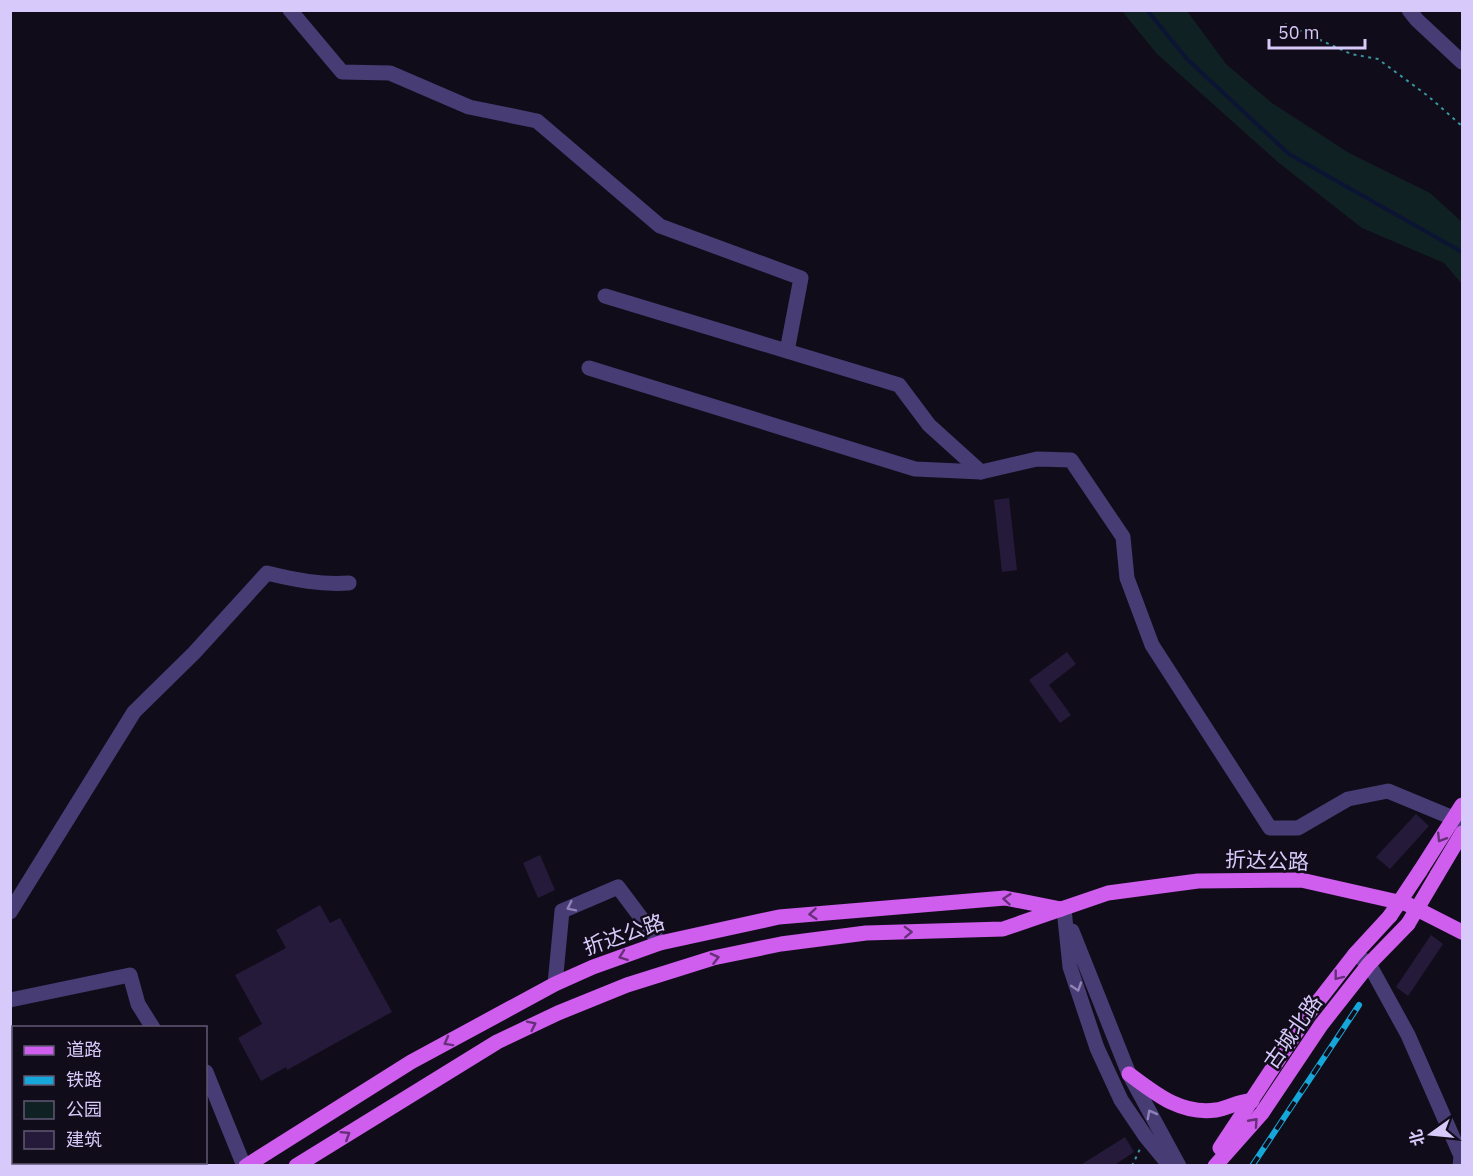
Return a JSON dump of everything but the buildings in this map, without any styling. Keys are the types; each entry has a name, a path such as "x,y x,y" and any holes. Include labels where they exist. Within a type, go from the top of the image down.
{"main road":[{"name":"古城北路","path":"1209,1166 1309,1013 1355,954 1390,916 1420,871 1458,822 1462,805"},
{"name":"古城北路","path":"1215,1166 1262,1113 1321,1025 1369,964 1408,924 1462,833"},
{"name":"折达公路","path":"296,1166 497,1042 558,1013 627,985 713,958 781,944 866,933 1003,929 1108,893 1198,881 1301,880 1407,904 1462,932"},
{"name":"折达公路","path":"245,1166 411,1062 555,984 593,967 660,943 779,917 981,900 1005,898 1064,909"},
{"path":"1129,1074 1166,1101 1190,1109 1213,1110 1245,1100 1252,1101"}],"street":[{"path":"290,10 342,72 390,73 469,107 537,121 660,226 801,278 787,351"},
{"path":"1409,10 1462,62"},
{"path":"605,297 899,385 929,425 981,472"},
{"path":"589,368 915,469 981,472 1037,459 1071,460 1123,537 1127,578 1152,645 1270,828 1298,828 1348,799 1388,791 1458,822"},
{"path":"10,912 134,712 194,653 267,573 299,581 349,583"},
{"path":"555,984 562,910 618,887 660,943"},
{"path":"1064,909 1082,960 1129,1074 1179,1166"},
{"path":"1064,909 1070,967 1097,1048 1121,1100 1146,1137 1170,1166"},
{"path":"1355,954 1369,964 1408,1035 1461,1156 1460,1166"},
{"path":"10,1000 130,975 138,1004 152,1026"},
{"path":"207,1074 245,1166"}],"path":[{"path":"1285,24 1352,54 1378,60 1428,96 1462,126"}],"green space":[{"path":"1122,11 1187,11 1226,64 1272,103 1349,153 1430,193 1462,222 1462,284 1444,263 1362,228 1279,163 1157,54"}],"waterway":[{"path":"1147,10 1187,59 1289,154 1462,252"}],"railway":[{"path":"1252,1166 1359,1005"}]}
